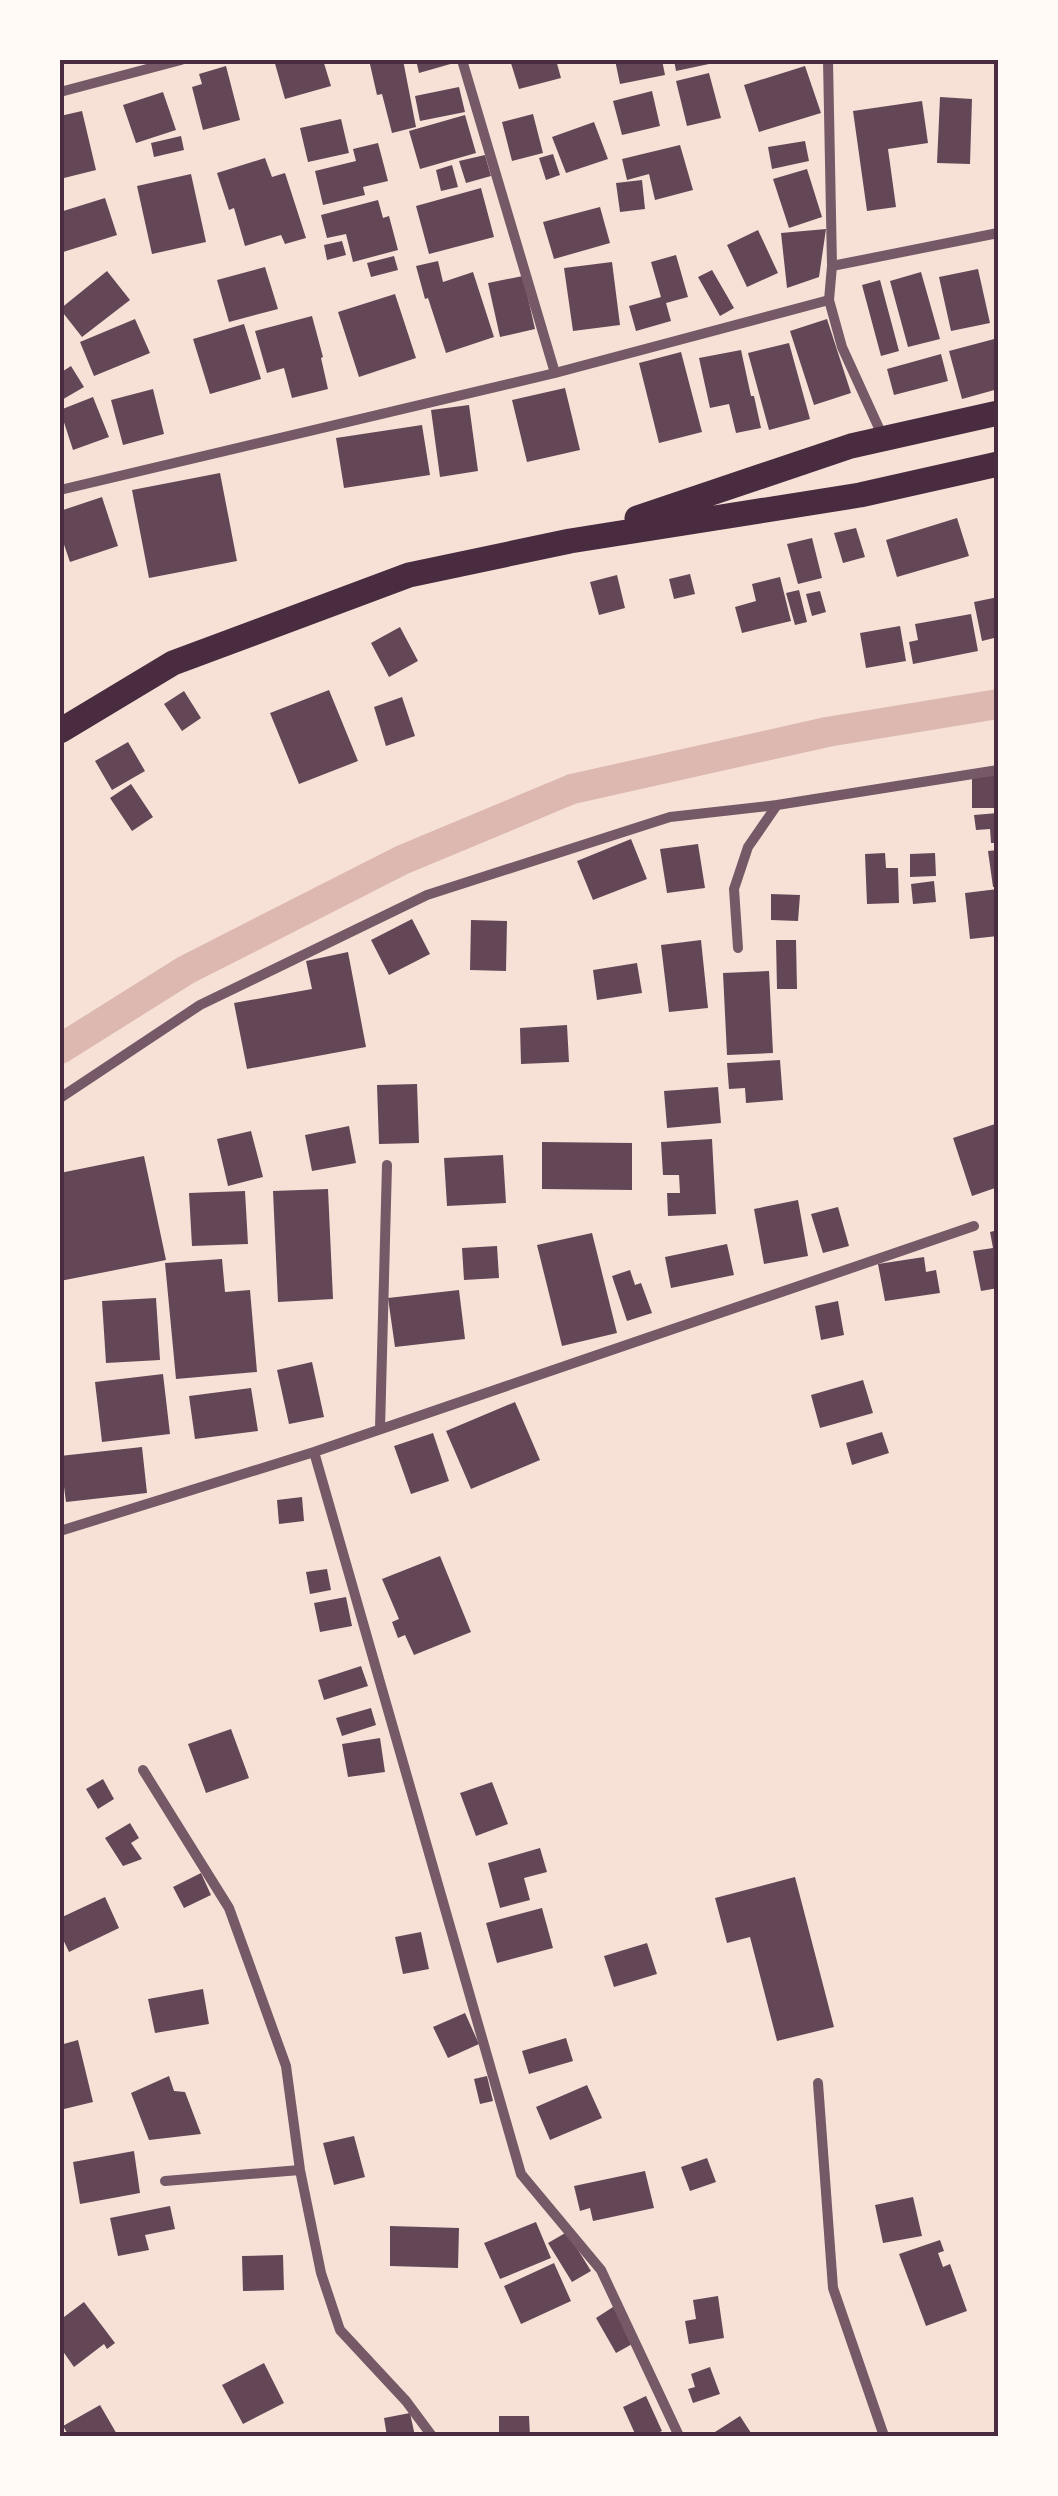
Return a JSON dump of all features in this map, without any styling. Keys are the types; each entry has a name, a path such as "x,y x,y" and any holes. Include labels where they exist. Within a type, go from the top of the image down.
{"main road":[{"path":"570,540 851,446 998,413"},
{"path":"60,732 173,662 409,575 570,540 860,495 998,464"}],"street":[{"path":"60,92 181,60"},
{"path":"462,60 555,372"},
{"path":"828,60 832,266 829,300 842,347 883,438"},
{"path":"832,266 998,233"},
{"path":"60,490 555,372 829,300"},
{"path":"60,1098 200,1005 426,895 670,817 778,806 998,770"},
{"path":"738,948 734,889 748,847 778,806"},
{"path":"380,1430 388,1165"},
{"path":"60,1531 380,1430 974,1226"},
{"path":"314,1452 521,2174 601,2270 679,2436"},
{"path":"143,1770 229,1908 286,2066 300,2170 320,2273 340,2330 406,2401 432,2436"},
{"path":"818,2083 832,2288 884,2436"},
{"path":"166,2181 300,2170"}],"building":[{"path":"274,60 323,60 331,86 285,99"},
{"path":"369,60 403,60 416,127 392,133"},
{"path":"416,60 460,60 461,61 419,73"},
{"path":"510,60 556,60 561,78 519,89"},
{"path":"615,60 662,60 665,75 620,84"},
{"path":"674,60 708,60 709,64 676,71"},
{"path":"226,66 240,120 203,130 192,87 202,84 199,74"},
{"path":"805,66 821,113 759,132 744,85"},
{"path":"709,73 721,118 687,126 676,81"},
{"path":"459,87 465,112 420,121 415,96"},
{"path":"652,91 660,126 622,135 613,101"},
{"path":"163,92 176,130 136,143 123,105"},
{"path":"940,97 972,99 970,164 937,163"},
{"path":"922,101 928,143 888,149 896,207 867,211 853,111"},
{"path":"82,111 96,170 60,179 60,116"},
{"path":"533,114 543,153 512,161 502,122"},
{"path":"465,115 476,153 420,169 409,131"},
{"path":"341,119 349,153 308,162 300,128"},
{"path":"594,122 608,159 566,173 552,137"},
{"path":"181,136 184,150 154,157 151,143"},
{"path":"805,141 809,161 772,169 768,147"},
{"path":"378,143 388,181 363,187 365,195 323,205 315,171 356,161 353,149"},
{"path":"680,145 693,190 655,200 649,174 627,180 622,159"},
{"path":"553,154 560,175 546,180 539,158"},
{"path":"485,155 491,176 466,183 459,161"},
{"path":"265,158 272,177 285,173 306,238 285,244 281,235 245,246 234,208 229,210 217,173"},
{"path":"452,165 458,187 441,191 436,170"},
{"path":"807,169 822,217 789,228 773,179"},
{"path":"191,174 206,242 152,254 137,186"},
{"path":"642,180 645,209 620,212 616,183"},
{"path":"481,188 494,237 429,254 416,206"},
{"path":"105,198 117,235 60,253 60,212"},
{"path":"378,200 383,218 389,216 398,250 353,262 346,234 327,238 321,215"},
{"path":"600,207 610,243 554,259 543,222"},
{"path":"826,229 819,277 787,288 781,233"},
{"path":"758,230 778,273 747,287 727,245"},
{"path":"342,241 346,255 327,260 324,245"},
{"path":"676,255 688,297 666,303 671,321 636,331 629,306 661,297 651,262"},
{"path":"394,256 398,270 371,277 367,263"},
{"path":"438,261 443,282 473,272 494,337 446,353 416,266"},
{"path":"612,262 620,325 573,331 564,268"},
{"path":"265,267 278,309 229,322 217,280"},
{"path":"978,269 990,323 951,331 939,277"},
{"path":"712,270 734,308 720,316 698,277"},
{"path":"107,271 130,300 82,337 60,309"},
{"path":"921,272 940,339 908,347 890,281"},
{"path":"523,276 535,329 500,337 488,283"},
{"path":"880,280 899,351 881,356 862,285"},
{"path":"395,294 416,358 359,377 338,312"},
{"path":"312,316 328,389 292,398 284,368 267,373 255,331"},
{"path":"135,319 150,353 94,376 80,342"},
{"path":"827,319 851,393 814,405 790,331"},
{"path":"244,324 261,379 210,394 193,339"},
{"path":"998,338 998,389 962,399 949,351"},
{"path":"789,343 810,419 769,430 748,353"},
{"path":"741,350 761,428 736,433 729,404 710,408 699,358"},
{"path":"681,352 702,432 659,443 639,363"},
{"path":"941,354 948,381 894,395 887,369"},
{"path":"71,366 84,387 60,401 60,373"},
{"path":"565,388 580,450 527,462 512,400"},
{"path":"153,389 164,434 123,445 111,400"},
{"path":"93,397 109,437 73,450 60,410"},
{"path":"469,405 478,471 440,477 431,410"},
{"path":"422,425 430,475 344,488 336,438"},
{"path":"220,473 237,561 149,578 132,490"},
{"path":"102,497 118,546 70,562 60,533 60,511"},
{"path":"957,518 969,556 897,577 886,540"},
{"path":"856,528 865,557 843,563 834,533"},
{"path":"812,538 822,578 798,584 787,544"},
{"path":"690,574 695,594 674,599 669,579"},
{"path":"617,575 625,608 599,615 590,582"},
{"path":"780,577 791,621 742,633 735,607 756,601 752,584"},
{"path":"799,590 807,622 795,625 786,593"},
{"path":"820,591 826,612 812,616 806,594"},
{"path":"998,597 998,637 982,641 974,602"},
{"path":"971,614 978,651 913,664 909,642 918,640 915,624"},
{"path":"900,626 906,661 866,668 860,633"},
{"path":"400,627 418,661 389,677 371,643"},
{"path":"329,690 358,761 299,784 270,713"},
{"path":"184,691 201,718 182,731 164,704"},
{"path":"402,697 415,736 386,746 374,707"},
{"path":"128,742 145,771 112,790 95,761"},
{"path":"972,775 998,775 998,808 972,808"},
{"path":"131,784 153,817 132,831 110,798"},
{"path":"998,813 998,843 991,843 990,829 976,830 974,815"},
{"path":"631,839 647,879 593,900 577,861"},
{"path":"698,844 705,888 667,893 660,849"},
{"path":"998,850 998,887 993,887 988,851"},
{"path":"885,853 886,868 898,868 899,903 867,904 865,854"},
{"path":"935,853 936,876 910,877 910,854"},
{"path":"934,881 936,902 913,904 911,884"},
{"path":"998,889 998,936 970,939 965,893"},
{"path":"771,894 800,895 798,921 771,920"},
{"path":"412,919 430,954 389,975 371,940"},
{"path":"471,920 507,921 506,971 470,970"},
{"path":"701,940 708,1008 669,1012 661,945"},
{"path":"776,940 796,940 797,989 777,989"},
{"path":"348,952 366,1047 247,1069 234,1003 312,989 306,961"},
{"path":"637,963 642,993 597,1000 593,970"},
{"path":"769,971 773,1053 727,1055 723,973"},
{"path":"567,1025 569,1062 521,1064 520,1028"},
{"path":"780,1060 783,1100 746,1103 745,1088 729,1089 727,1063"},
{"path":"417,1084 419,1143 379,1144 377,1085"},
{"path":"718,1087 721,1123 667,1128 664,1091"},
{"path":"998,1123 998,1187 972,1196 953,1138"},
{"path":"349,1126 356,1163 312,1171 305,1135"},
{"path":"251,1131 263,1177 228,1186 217,1139"},
{"path":"712,1139 716,1214 668,1216 667,1193 680,1193 679,1175 663,1175 661,1142"},
{"path":"542,1142 632,1143 632,1190 542,1189"},
{"path":"503,1155 506,1203 447,1206 444,1158"},
{"path":"144,1156 166,1260 60,1281 60,1173"},
{"path":"328,1189 333,1299 278,1302 273,1191"},
{"path":"245,1191 248,1244 192,1246 189,1193"},
{"path":"798,1200 808,1256 764,1264 754,1209"},
{"path":"838,1207 849,1246 823,1253 811,1214"},
{"path":"998,1230 998,1288 981,1291 973,1251 993,1248 990,1232"},
{"path":"592,1233 617,1333 562,1346 537,1245"},
{"path":"727,1244 734,1275 671,1288 665,1257"},
{"path":"497,1246 499,1278 464,1280 462,1248"},
{"path":"924,1257 926,1272 936,1270 940,1293 885,1301 878,1264"},
{"path":"222,1259 225,1292 250,1290 257,1372 176,1379 165,1263"},
{"path":"630,1270 635,1285 641,1283 652,1313 627,1321 612,1276"},
{"path":"459,1290 465,1339 395,1347 388,1298"},
{"path":"156,1298 160,1360 106,1363 102,1301"},
{"path":"838,1301 844,1335 821,1340 815,1306"},
{"path":"312,1362 324,1417 289,1424 277,1370"},
{"path":"163,1374 170,1434 102,1442 95,1382"},
{"path":"863,1380 873,1413 820,1428 811,1395"},
{"path":"251,1388 258,1431 195,1439 189,1396"},
{"path":"515,1402 540,1460 471,1489 446,1431"},
{"path":"882,1432 889,1453 852,1465 846,1443"},
{"path":"433,1433 449,1481 411,1494 394,1446"},
{"path":"142,1447 147,1493 66,1502 60,1456"},
{"path":"302,1497 304,1521 279,1524 277,1500"},
{"path":"440,1556 471,1632 414,1655 405,1635 398,1638 392,1622 399,1619 382,1579"},
{"path":"327,1569 331,1590 310,1594 306,1572"},
{"path":"346,1597 352,1626 320,1632 314,1603"},
{"path":"361,1666 368,1686 324,1700 318,1680"},
{"path":"371,1708 376,1725 342,1736 336,1718"},
{"path":"231,1729 249,1778 206,1793 188,1744"},
{"path":"380,1738 385,1772 348,1777 342,1744"},
{"path":"103,1779 114,1799 98,1809 86,1789"},
{"path":"492,1782 508,1824 476,1836 460,1793"},
{"path":"130,1823 139,1838 131,1843 142,1859 123,1866 105,1838"},
{"path":"540,1848 547,1872 524,1878 530,1900 500,1908 488,1863"},
{"path":"201,1873 211,1895 184,1908 173,1887"},
{"path":"795,1877 834,2027 777,2041 750,1937 727,1943 715,1898"},
{"path":"105,1897 119,1928 69,1952 60,1933 60,1918"},
{"path":"542,1908 553,1948 497,1963 486,1923"},
{"path":"421,1932 429,1969 403,1974 395,1937"},
{"path":"647,1943 657,1974 614,1987 604,1956"},
{"path":"203,1989 209,2024 155,2033 148,1999"},
{"path":"465,2013 479,2044 448,2058 433,2027"},
{"path":"566,2038 573,2061 529,2074 522,2051"},
{"path":"78,2040 93,2102 60,2110 60,2045"},
{"path":"169,2076 174,2091 185,2092 201,2134 149,2140 131,2093"},
{"path":"487,2076 493,2101 480,2104 474,2079"},
{"path":"587,2085 602,2118 550,2140 536,2107"},
{"path":"354,2136 365,2177 334,2185 323,2143"},
{"path":"134,2151 140,2193 80,2204 73,2162"},
{"path":"707,2158 716,2182 690,2191 681,2167"},
{"path":"645,2171 654,2208 593,2221 590,2208 580,2211 574,2186"},
{"path":"913,2197 922,2236 883,2243 875,2205"},
{"path":"170,2206 175,2229 145,2235 149,2250 118,2256 110,2218"},
{"path":"536,2222 551,2258 500,2279 484,2243"},
{"path":"390,2226 459,2228 458,2268 390,2266"},
{"path":"567,2232 591,2271 572,2282 548,2243"},
{"path":"940,2240 944,2251 938,2253 943,2267 950,2264 967,2311 926,2326 899,2254"},
{"path":"283,2255 284,2290 243,2291 242,2256"},
{"path":"554,2263 571,2301 521,2324 504,2286"},
{"path":"718,2296 724,2338 689,2344 685,2321 696,2319 693,2300"},
{"path":"84,2302 115,2343 107,2349 104,2344 74,2367 60,2352 60,2320"},
{"path":"613,2307 634,2343 616,2353 596,2318"},
{"path":"264,2363 284,2403 243,2424 222,2385"},
{"path":"710,2367 720,2394 693,2403 688,2389 695,2387 691,2374"},
{"path":"646,2396 662,2431 636,2436 623,2407"},
{"path":"100,2405 118,2436 69,2436 63,2426"},
{"path":"410,2413 415,2436 387,2436 384,2418"},
{"path":"499,2416 529,2416 530,2436 499,2436"},
{"path":"740,2416 753,2436 718,2436 715,2432"}],"waterway":[{"path":"60,1049 186,970 402,860 572,789 827,732 998,704"}]}
